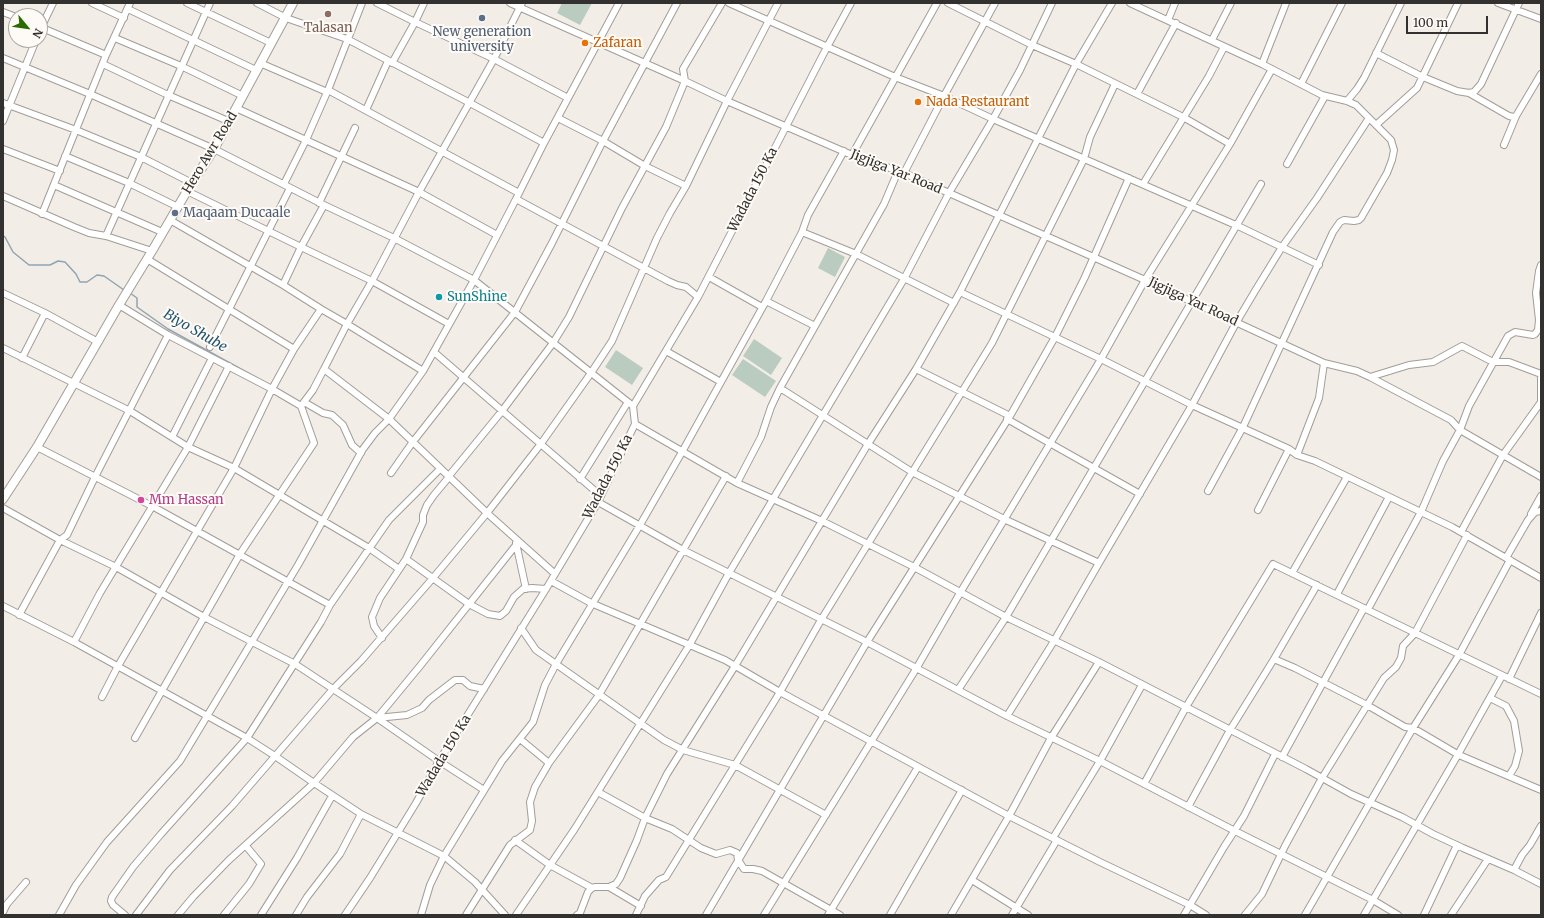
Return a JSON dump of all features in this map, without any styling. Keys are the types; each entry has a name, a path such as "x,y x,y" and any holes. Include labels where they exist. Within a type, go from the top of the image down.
{"main road":[{"name":"Hero Awr Road","path":"3,499 37,447 162,232 214,150 228,121 293,3"}],"street":[{"path":"92,3 124,18"},
{"path":"187,3 271,43"},
{"path":"106,236 192,40 210,3"},
{"path":"257,3 286,18 347,39 544,143"},
{"path":"284,184 306,140 362,3"},
{"path":"377,3 494,59 568,98"},
{"path":"366,110 390,62 415,22 424,3"},
{"name":"Jigjiga Yar Road","path":"510,3 521,5 598,43 844,152 901,172 949,193 1092,258 1145,280 1324,363 1357,371 1451,420 1460,430 1541,477"},
{"path":"59,915 76,885 107,842 180,761 289,581 361,453 375,434 389,420 423,371 474,280 544,143 620,3"},
{"path":"391,473 412,443 515,312 603,141 677,3"},
{"path":"382,638 374,626 372,617 380,598 406,559 423,522 423,515 427,505 502,411 553,343 569,317 631,190 666,127 685,81 683,69 722,3"},
{"path":"729,3 1238,226 1319,265"},
{"path":"136,915 170,870 232,806 333,689 362,661 433,578 487,513 540,445 591,373 612,341 644,267 670,213 686,186 727,101 778,3"},
{"name":"Wadada 150 Ka","path":"345,915 416,803 438,761 551,581 554,573 598,502 635,424 631,404 666,352 698,296 851,3"},
{"path":"852,155 937,3"},
{"path":"948,3 1032,45 1076,64 1137,94 1183,117 1230,144"},
{"path":"737,483 761,437 771,407 780,388 884,204 985,22 994,3"},
{"path":"516,915 598,792 640,722 690,644 729,573 904,279 949,193 1020,70 1052,3"},
{"path":"515,840 550,865 592,888 609,887 616,884 637,840 645,818 667,774 735,666 868,444 916,369 954,303 1000,216 1076,64 1112,3"},
{"path":"1130,3 1147,12 1176,23 1212,40 1325,96 1347,101 1356,105 1391,140 1394,150 1392,160 1361,218 1359,220 1344,220 1340,222 1332,232 1319,265 1243,427 1208,491"},
{"path":"1168,20 1176,3"},
{"path":"1212,40 1231,3"},
{"path":"1262,64 1286,3"},
{"path":"1301,84 1342,3"},
{"path":"1347,101 1364,78 1401,3"},
{"path":"1376,125 1417,88 1458,3"},
{"path":"1498,3 1517,6 1541,19"},
{"path":"302,404 324,369 419,192 470,103 521,5"},
{"path":"42,214 106,55 129,6 192,40 256,70"},
{"path":"1469,93 1474,92 1481,84 1517,6"},
{"path":"1137,94 1176,23"},
{"path":"48,31 106,55"},
{"path":"114,38 181,66 243,96"},
{"path":"1143,184 1209,76 1224,47"},
{"path":"3,121 33,48"},
{"path":"1376,53 1423,77 1457,91 1469,93 1508,116 1516,116"},
{"path":"3,58 90,94 214,150 321,204 394,238 474,280 631,404 580,479"},
{"path":"260,63 327,91 366,110 603,245 677,285 686,287 698,296"},
{"path":"103,64 168,96 228,121"},
{"path":"764,915 916,668 1101,359 1145,280 1230,144 1272,69"},
{"path":"1504,145 1516,116 1541,74"},
{"path":"636,915 645,896 659,880 666,876 780,692 821,620 992,343 1084,159 1090,137 1115,84"},
{"path":"1287,164 1325,96"},
{"path":"3,103 76,130 141,157 192,183"},
{"path":"236,108 419,192 497,235"},
{"path":"558,118 603,141 645,166 686,186"},
{"path":"1007,716 1054,641 1192,405 1236,323 1282,247 1317,198 1369,118"},
{"path":"283,285 355,128"},
{"path":"3,149 60,171"},
{"path":"421,915 430,885 444,856 502,761 534,722 545,685 556,664 682,452 766,301 802,232 808,215 844,152"},
{"path":"66,156 129,183 178,207"},
{"path":"706,915 867,642 1009,417 1056,337 1084,279 1128,178"},
{"path":"958,690 1006,617 1238,226 1261,184"},
{"path":"54,185 117,211 162,232"},
{"path":"210,347 290,188"},
{"path":"187,191 372,281 449,324"},
{"path":"3,196 84,231 106,236 152,251"},
{"path":"170,220 283,285 423,371"},
{"path":"802,232 856,254 954,303"},
{"path":"147,259 294,349"},
{"path":"1282,757 1421,512 1443,461 1460,430 1469,406 1508,336 1515,332 1533,335 1538,330 1539,320 1536,293 1541,265"},
{"path":"708,277 762,307"},
{"path":"960,292 1056,337 1192,405 1243,427 1421,512 1467,535 1541,578"},
{"path":"3,294 45,313 98,342"},
{"path":"766,301 815,326"},
{"path":"119,305 168,335 272,389 302,404 323,413 332,415 343,425 352,445 361,453"},
{"path":"102,697 118,666 234,468 272,389 294,349 321,309"},
{"path":"22,358 45,313"},
{"path":"19,615 60,540 68,534 95,477 168,335"},
{"path":"1370,377 1409,365 1433,362 1462,346 1493,362 1509,362 1541,374 1540,402 1503,455 1461,532"},
{"path":"3,348 130,411 172,436 188,448 234,468 369,548 399,569"},
{"path":"434,352 540,445 601,496"},
{"path":"666,352 721,382"},
{"path":"172,436 212,358"},
{"path":"1297,454 1319,398 1324,363"},
{"path":"74,642 100,593 188,448 230,366"},
{"path":"324,369 389,420 516,542 554,573"},
{"path":"916,369 1009,417 1140,494"},
{"path":"780,388 912,472 1004,519 1099,563"},
{"path":"135,738 240,554 314,443 302,404"},
{"path":"635,424 737,483 869,544 1006,617 1099,662 1322,778 1457,845 1514,870 1541,884"},
{"path":"37,447 197,530 330,605"},
{"path":"1258,510 1289,449"},
{"path":"125,915 113,905 111,901 112,897 133,867 247,738 295,664 330,605 389,520 440,469"},
{"path":"466,915 506,851 515,840 530,830 532,821 530,802 531,795 549,763 599,695 726,476"},
{"path":"1292,573 1347,477"},
{"path":"1305,915 1413,728 1459,655 1541,496"},
{"path":"1337,594 1388,497"},
{"path":"598,502 683,550 776,598 867,642 1007,716 1100,761 1373,900 1398,915"},
{"path":"3,508 60,540 116,567 204,617 295,664 377,718 438,761 484,790"},
{"path":"1528,520 1535,512 1541,511"},
{"path":"1245,915 1262,894 1322,778 1384,678 1396,667 1401,658 1403,646 1415,633 1467,535"},
{"path":"516,542 526,589"},
{"path":"178,915 193,896 314,783 353,738 377,718 469,604 516,542"},
{"path":"406,559 469,604 488,614 500,616 506,611 514,597 523,590 546,589"},
{"path":"1144,784 1186,708 1273,564 1541,694"},
{"path":"551,581 591,603 717,656 1008,816 1190,905 1206,915"},
{"path":"1188,807 1230,730 1274,659 1317,585"},
{"path":"3,606 74,642 247,738 360,814 444,856 475,882 505,915"},
{"path":"1509,679 1541,613"},
{"path":"521,628 536,650 640,722 660,738 683,750 735,765 826,815"},
{"path":"1274,659 1367,705 1405,727 1413,728 1459,755 1541,790"},
{"path":"951,915 1051,738 1099,662"},
{"path":"1364,915 1459,755 1502,676"},
{"path":"377,718 407,715 422,708 429,700 455,680 463,680 470,686 484,689"},
{"path":"1012,915 1142,685"},
{"path":"1490,698 1506,706 1514,721 1519,751 1515,766 1510,776"},
{"path":"520,739 549,763"},
{"path":"1184,915 1258,791 1275,754"},
{"path":"830,913 918,767"},
{"path":"890,915 962,790"},
{"path":"598,792 645,818 672,829 701,848 716,854 730,850 737,853 738,860 744,869 753,868 762,871 830,913 840,915"},
{"path":"261,915 297,858 332,796"},
{"path":"296,915 307,897 340,854 360,814"},
{"path":"1514,870 1541,826"},
{"path":"1424,915 1457,845"},
{"path":"224,915 249,884 261,864 246,846"},
{"path":"1451,915 1488,859"},
{"path":"972,880 1028,915"},
{"path":"3,912 7,904 26,882"},
{"path":"609,887 640,906"},
{"path":"578,915 588,892 592,888"}],"green space":[{"path":"562,3 592,3 580,25 557,13"},
{"path":"828,248 845,257 835,277 818,268"},
{"path":"754,339 782,358 771,375 743,356"},
{"path":"616,350 643,368 632,385 605,367"},
{"path":"743,359 776,381 765,397 732,375"}],"waterway":[{"name":"Biyo Shube","path":"3,236 13,252 29,265 50,265 58,261 65,262 76,274 80,282 87,282 97,275 104,276 124,290"},
{"name":"Biyo Shube","path":"130,293 137,298 137,307 168,329 259,379"}],"place":[{"name":"Talasan","path":"328,14"},
{"name":"New generation university","path":"482,18"},
{"name":"Zafaran","path":"585,43"},
{"name":"Nada Restaurant","path":"918,102"},
{"name":"Maqaam Ducaale","path":"175,213"},
{"name":"SunShine","path":"439,297"},
{"name":"Mm Hassan","path":"141,500"}]}
